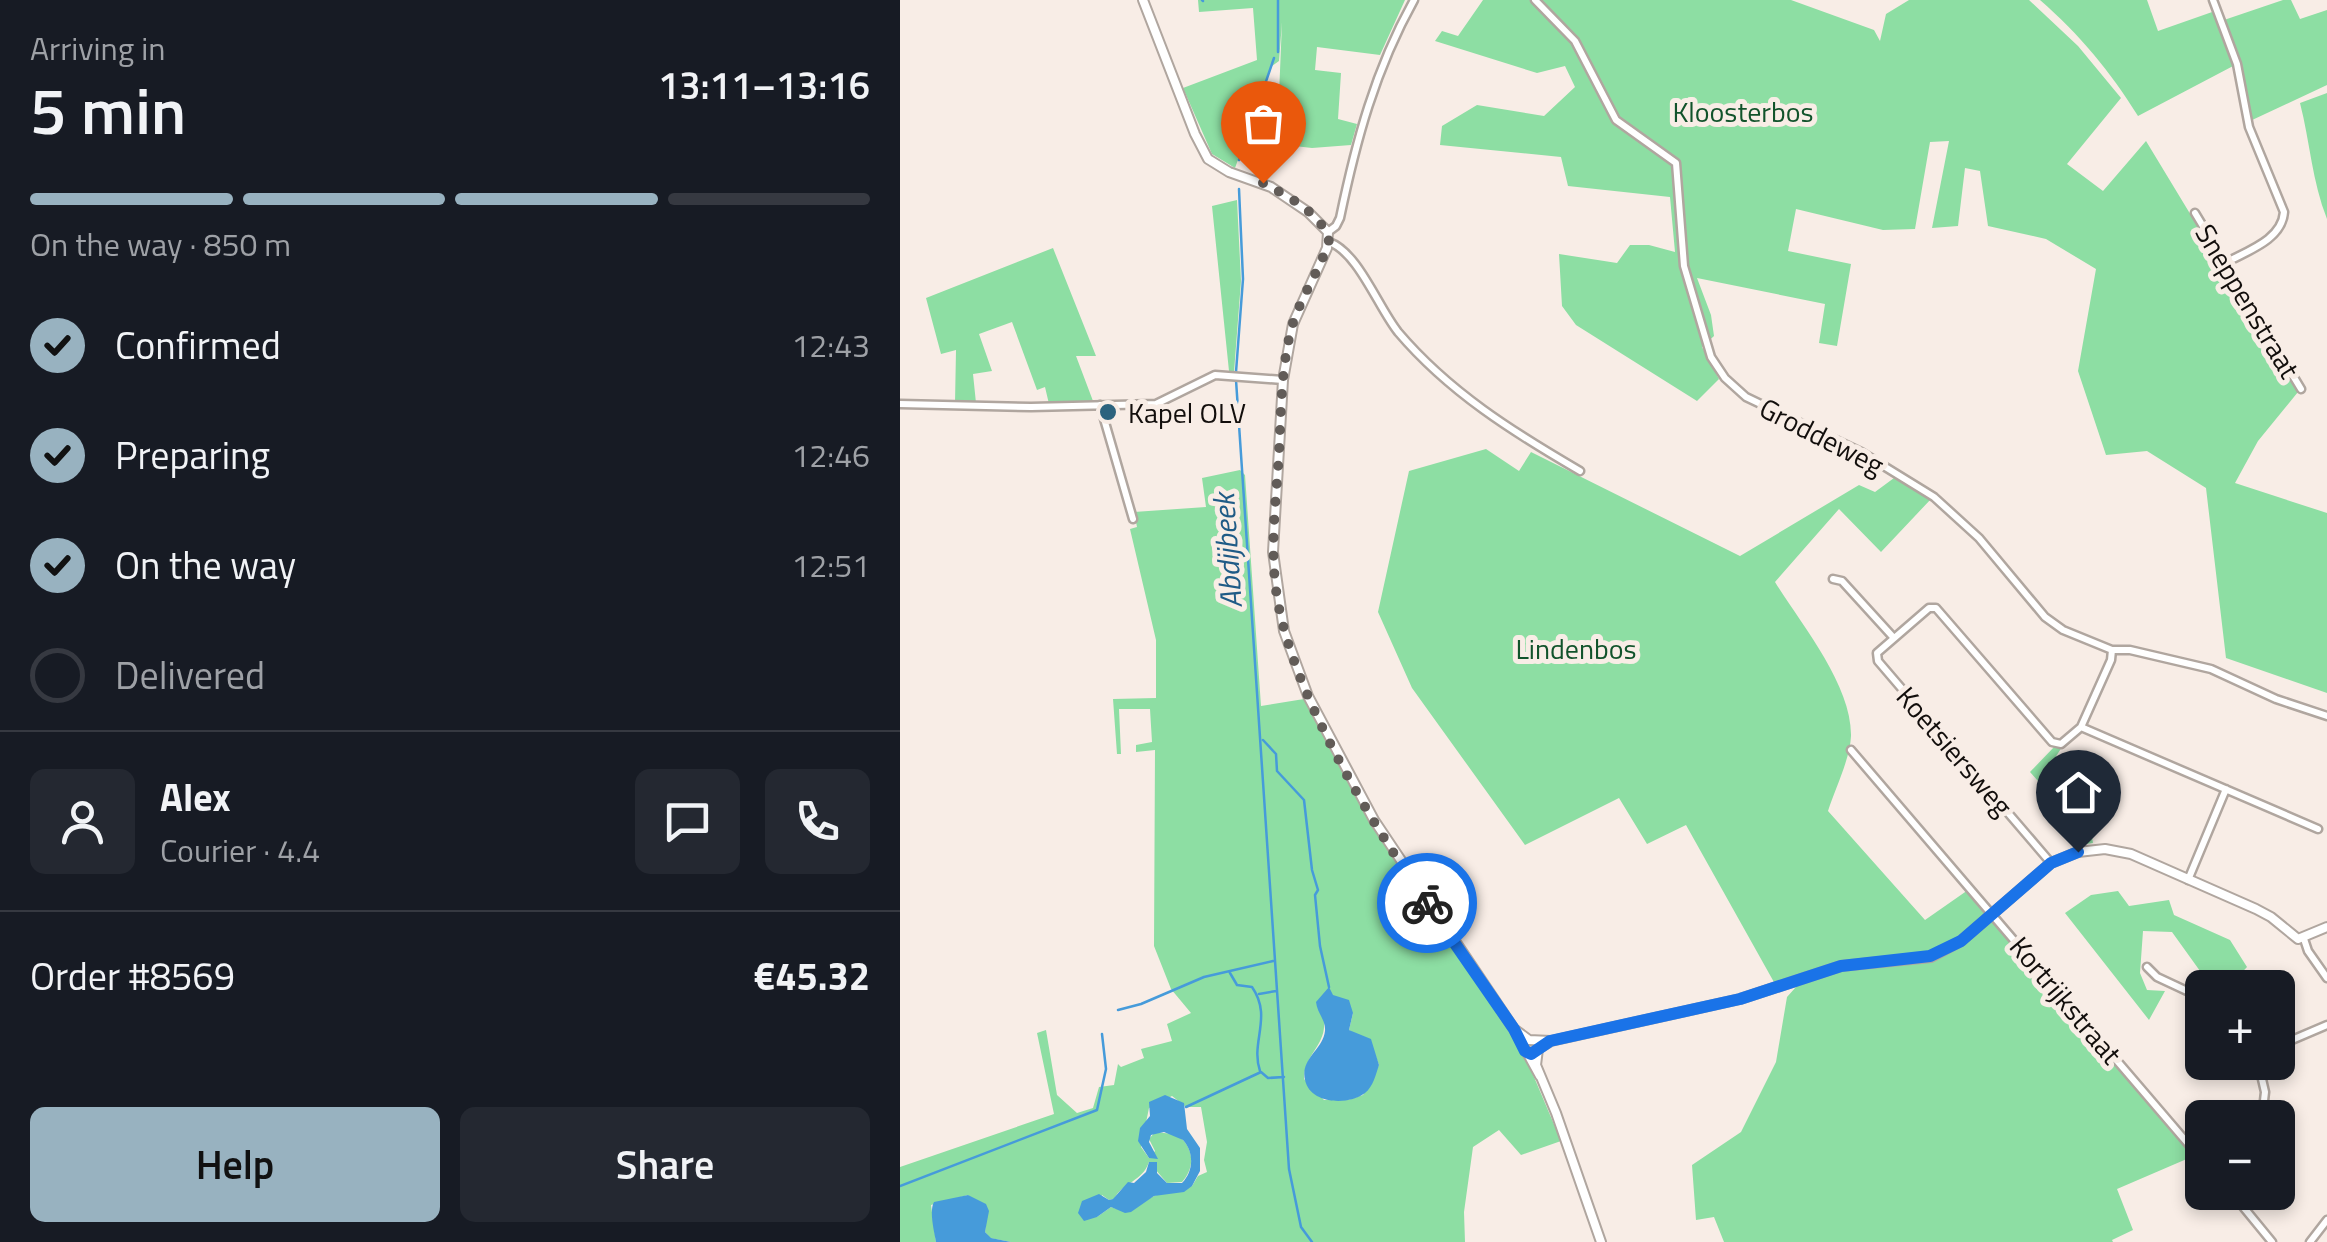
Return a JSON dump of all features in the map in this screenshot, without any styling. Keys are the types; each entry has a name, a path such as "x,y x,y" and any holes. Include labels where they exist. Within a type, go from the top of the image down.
{"street":[{"path":"1144,0 1195,134 1208,158 1229,172 1256,180 1318,220 1328,237 1345,250 1400,334 1475,407 1580,471"},
{"path":"1414,0 1374,81 1340,218 1328,237 1293,324 1283,380 1273,552 1280,612 1308,696 1374,820 1514,1029 1532,1047 1601,1242"},
{"name":"Groddeweg","path":"1535,0 1575,42 1616,120 1676,163 1684,266 1711,357 1725,378 1758,405 1860,452 1934,497 1979,538 2053,624 2112,650 2130,650 2210,669 2276,699 2327,716"},
{"path":"2213,0 2238,64 2249,127 2284,212 2276,234 2224,262"},
{"name":"Sneppenstraat","path":"2195,213 2301,389"},
{"path":"900,404 1165,402 1215,375 1283,380"},
{"path":"1100,405 1133,519"},
{"path":"1833,579 1842,581 1892,638 1929,608 1936,608 2052,742 2061,744 2080,726 2112,650"},
{"name":"Koetsiersweg","path":"1892,638 1877,653 1878,661 2051,863"},
{"path":"2080,726 2318,829"},
{"name":"Kortrijkstraat","path":"1851,750 2185,1140"},
{"path":"2188,880 2226,789"},
{"path":"1532,1047 1740,999 1841,966 1921,959 1946,951 2051,863 2078,852 2118,850 2256,908 2298,939 2327,927"},
{"path":"2304,939 2327,978"},
{"path":"2147,967 2157,977 2185,990"},
{"path":"2295,1039 2327,1025"},
{"path":"2246,1210 2272,1242"},
{"path":"2310,1242 2327,1220"}],"green space":[{"path":"1198,0 1405,0 1380,55 1317,47 1315,70 1341,73 1338,119 1357,124 1351,145 1312,148 1277,144 1282,22 1279,61 1272,66 1235,168 1212,154 1183,88 1257,60 1253,8 1199,12"},
{"name":"Kloosterbos","path":"1483,0 1791,0 1874,30 1880,41 1886,14 1909,0 2029,0 2078,46 2121,98 2067,164 2103,191 2146,141 2298,392 2258,441 2235,483 2327,513 2327,693 2226,658 2206,488 2147,451 2106,455 2078,371 2096,269 2046,239 1988,226 1980,171 1965,168 1958,226 1932,228 1949,141 1930,142 1915,229 1883,230 1796,209 1788,251 1851,264 1837,346 1819,343 1825,304 1697,278 1711,315 1714,336 1702,347 1719,379 1697,401 1576,325 1562,306 1559,254 1617,263 1630,245 1675,252 1670,197 1568,186 1561,157 1440,145 1442,126 1477,105 1544,116 1575,87 1565,66 1537,73 1435,41 1442,31 1458,36"},
{"path":"2040,0 2147,0 2158,31 2215,11 2235,65 2138,116 2094,54"},
{"path":"2291,0 2300,19 2327,10 2327,85 2250,121 2240,58 2224,20"},
{"path":"2327,93 2327,219 2300,103"},
{"path":"1237,200 1241,281 1234,372 1229,371 1212,206"},
{"path":"1053,248 1096,356 1076,356 1093,401 1049,404 1045,387 1037,390 1012,322 979,334 992,371 973,374 976,403 955,403 956,350 941,354 926,298"},
{"name":"Lindenbos","path":"1486,449 1519,471 1531,452 1740,556 1859,485 1875,492 1894,478 1931,499 1881,552 1839,509 1775,582 1823,656 1849,716 1848,754 1828,811 1925,920 1968,890 2185,1142 2185,1160 2117,1189 2133,1230 2113,1242 1724,1242 1714,1217 1696,1220 1692,1165 1741,1132 1776,1062 1787,997 1796,987 1775,984 1686,825 1647,844 1619,798 1525,845 1412,688 1378,612 1409,471"},
{"path":"1240,470 1245,475 1261,706 1304,699 1345,777 1417,894 1523,1051 1561,1141 1521,1155 1499,1130 1473,1147 1464,1212 1465,1242 1011,1242 990,1238 985,1232 986,1222 968,1195 931,1205 936,1242 900,1242 900,1167 1054,1114 1037,1033 1046,1030 1057,1095 1077,1113 1093,1108 1099,1087 1114,1085 1118,1064 1121,1067 1144,1058 1141,1049 1172,1041 1167,1024 1191,1013 1171,989 1154,946 1155,750 1136,752 1136,745 1152,742 1150,709 1119,709 1121,754 1117,754 1113,699 1156,698 1156,640 1130,529 1137,527 1134,512 1206,507 1202,478","holes":["1353,1013 1349,1030 1371,1044 1379,1065 1363,1095 1348,1100 1324,1100 1304,1079 1307,1063 1322,1037 1324,1022","1172,1096 1186,1107 1201,1107 1207,1172 1198,1176 1192,1186 1157,1195 1131,1209 1111,1207 1097,1217 1102,1195 1114,1199 1142,1174 1149,1162 1167,1183 1182,1182 1186,1177 1191,1156 1183,1140 1173,1134 1155,1132 1149,1139 1155,1151 1149,1158 1141,1147 1149,1108"]},
{"path":"2055,746 2062,747 2053,761 2085,799 2093,843 2086,844 2084,833 2030,772"},
{"path":"2118,891 2129,906 2169,900 2174,915 2230,940 2247,967 2199,970 2172,932 2143,931 2140,973 2147,990 2165,991 2149,1020 2065,913 2091,895"}],"water":[{"path":"1329,987 1333,995 1349,1000 1353,1013 1349,1030 1371,1039 1379,1065 1368,1090 1349,1100 1322,1098 1308,1088 1305,1080 1306,1066 1325,1031 1316,1002"},
{"path":"1165,1095 1184,1103 1187,1129 1200,1148 1200,1171 1192,1186 1184,1192 1154,1196 1131,1212 1111,1207 1084,1221 1078,1213 1082,1201 1099,1194 1113,1199 1128,1182 1134,1183 1146,1172 1149,1162 1157,1162 1157,1173 1167,1183 1182,1183 1186,1178 1191,1156 1183,1140 1164,1132 1151,1135 1149,1142 1158,1159 1149,1158 1138,1141 1140,1128 1150,1116 1149,1102"},
{"path":"968,1195 986,1204 989,1211 985,1232 991,1238 1011,1242 936,1242 934,1202"}],"waterway":[{"path":"1278,0 1278,52"},
{"name":"Abdijbeek","path":"1239,160 1274,58"},
{"name":"Abdijbeek","path":"1236,372 1243,279 1239,189"},
{"path":"1236,380 1289,1169 1301,1227 1312,1242"},
{"path":"1263,740 1276,754 1277,771 1304,800 1318,890 1315,895 1320,946 1329,987"},
{"path":"1118,1010 1204,977 1273,961"},
{"path":"1230,973 1237,985 1252,987 1258,998 1260,1071"},
{"path":"1259,994 1276,991"},
{"path":"900,1186 1097,1110 1106,1069 1102,1034"},
{"path":"1186,1107 1261,1072 1268,1078 1284,1077"}],"way so far":[{"path":"1263,183 1318,220 1326,228 1329,242 1293,324 1283,380 1273,552 1284,631 1303,685 1347,772 1427,903"}],"place":[{"name":"Kapel OLV","path":"1108,412"}],"route":[{"path":"1427,903 1525,1051 1531,1054 1550,1041 1740,999 1821,971 1921,959 1946,951 2051,863 2078,852"}]}
